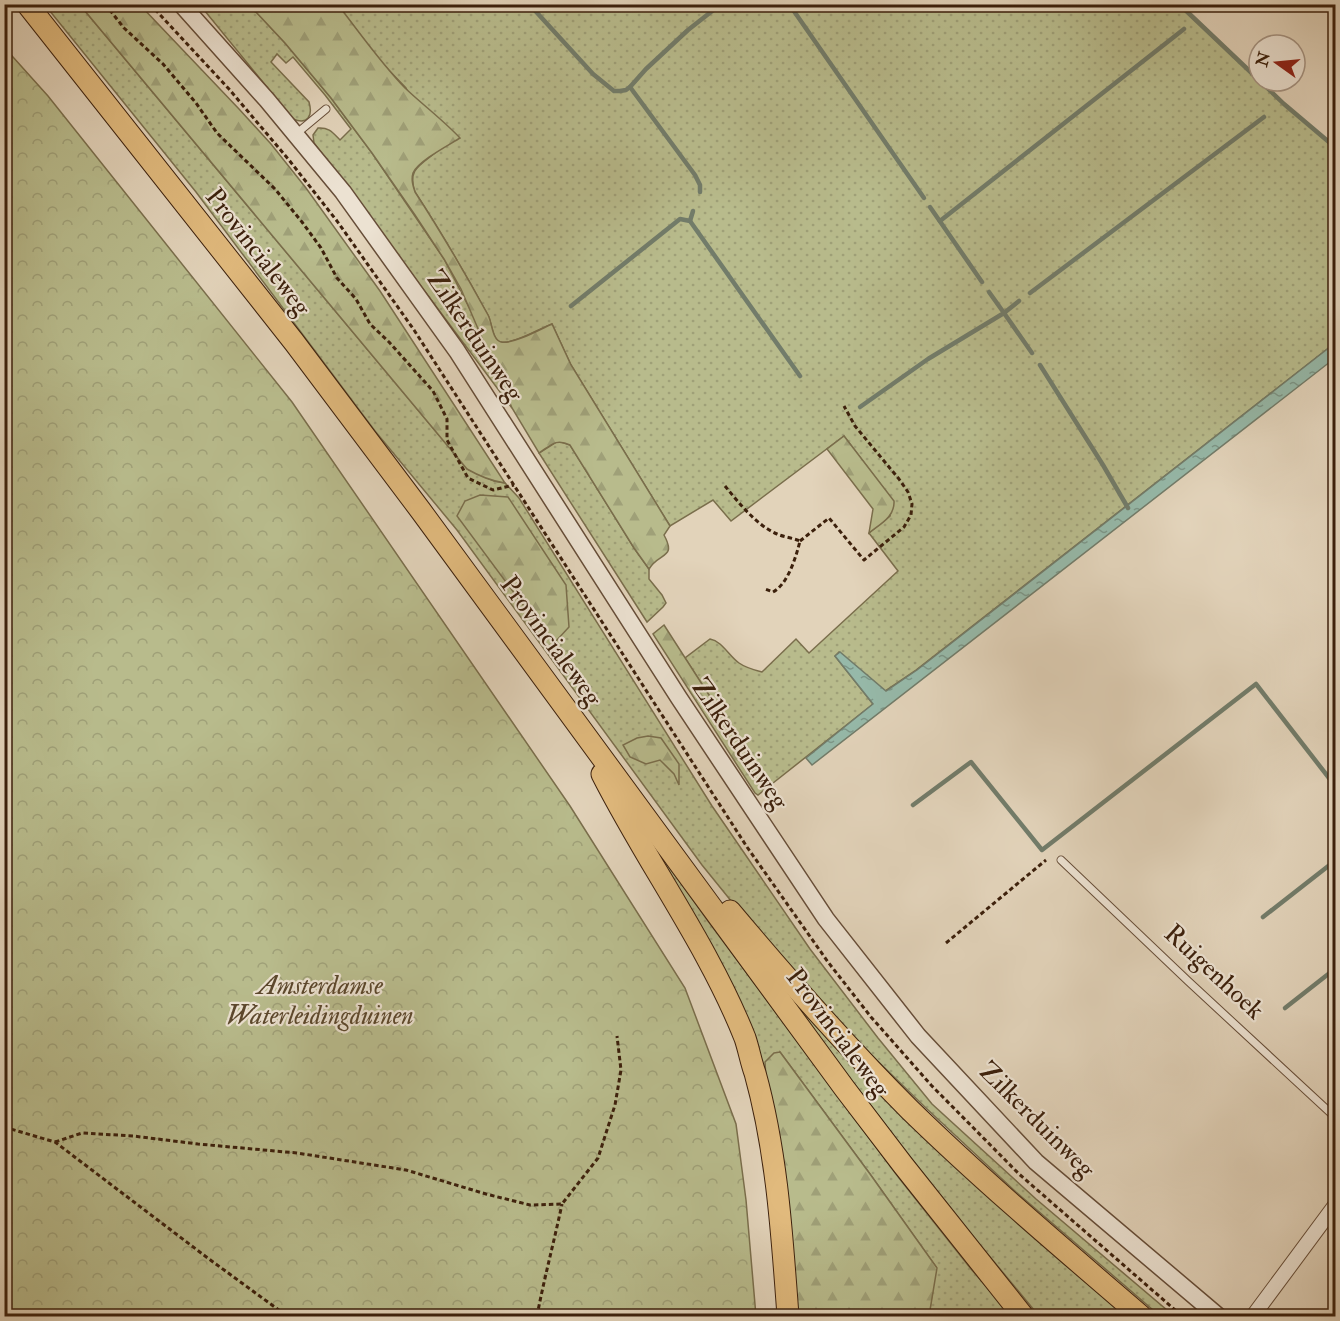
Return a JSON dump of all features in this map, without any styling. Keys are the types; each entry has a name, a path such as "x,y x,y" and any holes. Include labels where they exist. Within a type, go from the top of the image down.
{"main road":[{"name":"Provincialeweg","path":"27,4 294,342 867,1118 1023,1317"},
{"path":"573,717 617,805 696,939 724,992 745,1040 761,1096 773,1156 788,1317"},
{"path":"676,858 725,906 798,991 861,1060 911,1110 1024,1215 1141,1317"}],"street":[{"name":"Zilkerduinweg","path":"181,4 267,100 343,192 457,351 679,698 832,927 918,1036 1036,1162 1218,1317"},
{"path":"1253,1317 1335,1204"}],"lane":[{"path":"296,134 326,110"},
{"name":"Ruigenhoek","path":"1061,860 1335,1118"}],"path":[{"path":"105,4 124,28 163,64 196,103 217,133 275,189 315,240 338,278 356,299 370,324 433,391 447,419 447,440 468,478 493,490 514,485"},
{"path":"765,589 773,592 779,589 784,583 800,541 829,518 864,560 904,527 911,515 912,504 908,492 855,426 844,406"},
{"path":"726,486 752,517 776,534 800,541"},
{"path":"946,943 1046,860"},
{"path":"537,1317 543,1281 562,1204 598,1158 615,1105 621,1070 616,1036"},
{"path":"4,1127 55,1142 287,1317"},
{"path":"55,1142 82,1133 134,1136 297,1153 406,1170 486,1194 530,1204 562,1204"}],"green space":[{"path":"45,5 80,5 467,469 494,481 505,483 519,498 712,806 810,949 932,1104 1036,1199 1174,1316 1160,1316 1016,1192 855,1039 753,928 702,865 457,530 375,431 196,192"},
{"path":"80,5 140,5 271,144 306,188 380,291 505,483 485,478 467,469"},
{"path":"200,5 246,5 257,13 285,43 331,98 372,153 444,259 473,315 512,408 314,143 313,135 318,128 328,130 340,140 351,129 325,95 293,57 286,63 277,54 271,62 309,102 310,115 308,118 302,121 293,119"},
{"path":"246,5 338,5 405,88 460,138 427,158 416,168 412,178 415,192 488,315 498,341 512,341 552,324 571,365 670,526 664,535 669,548 668,552 649,569 570,445 557,442 539,453 512,408 461,289 444,259 372,153 331,98 285,43 257,13"},
{"path":"338,5 1179,5 1247,69 1247,93 1272,93 1335,148 1335,343 916,670 885,691 839,652 835,656 873,704 768,787 685,658 710,639 722,646 742,665 762,672 796,639 809,653 898,571 869,533 890,516 893,501 844,436 731,521 713,500 670,526 571,365 552,324 512,341 501,342 496,338 479,299 415,192 413,178 416,169 435,153 406,88 378,59"},
{"name":"Amsterdamse Waterleidingduinen","path":"4,47 48,96 292,402 570,806 685,988 736,1124 746,1200 756,1316 5,1316"},
{"path":"844,436 894,501 894,507 889,516 869,533 873,509 827,449"},
{"path":"558,441 570,445 649,569 649,579 666,603 647,622 539,453"},
{"path":"480,495 508,497 566,585 569,627 556,641 544,631 520,601 457,516 465,501"},
{"path":"664,625 768,787 758,795 653,634"},
{"path":"648,736 661,738 679,764 679,785 674,774 660,760 646,764 630,757 623,745 637,738"},
{"path":"636,820 899,1178 971,1269 1012,1316 929,1316 936,1267 780,1052 768,1112 761,1084"},
{"path":"774,972 1134,1316 1039,1316 899,1143 801,1014"},
{"path":"780,1052 937,1268 929,1316 792,1316 768,1112 765,1062 774,1053"}],"water":[{"path":"1335,343 1335,358 812,765 806,758 873,704 835,656 840,652 886,691 917,670"}],"waterway":[{"path":"529,4 593,74 614,91 626,90 630,87 688,30 721,4"},
{"path":"789,4 924,198"},
{"path":"1179,4 1247,69"},
{"path":"940,221 1184,29"},
{"path":"630,87 695,175 700,185 700,192"},
{"path":"1273,93 1336,148"},
{"path":"1030,293 1264,117"},
{"path":"930,207 982,282"},
{"path":"690,221 693,211"},
{"path":"571,306 680,219 690,221 800,376"},
{"path":"860,407 928,359 1004,313 989,292"},
{"path":"1019,301 1004,313 1032,353"},
{"path":"1040,365 1128,508"},
{"path":"913,805 971,762 1042,850 1256,684 1336,787"},
{"path":"1263,917 1336,860"},
{"path":"1285,1008 1336,968"}]}
